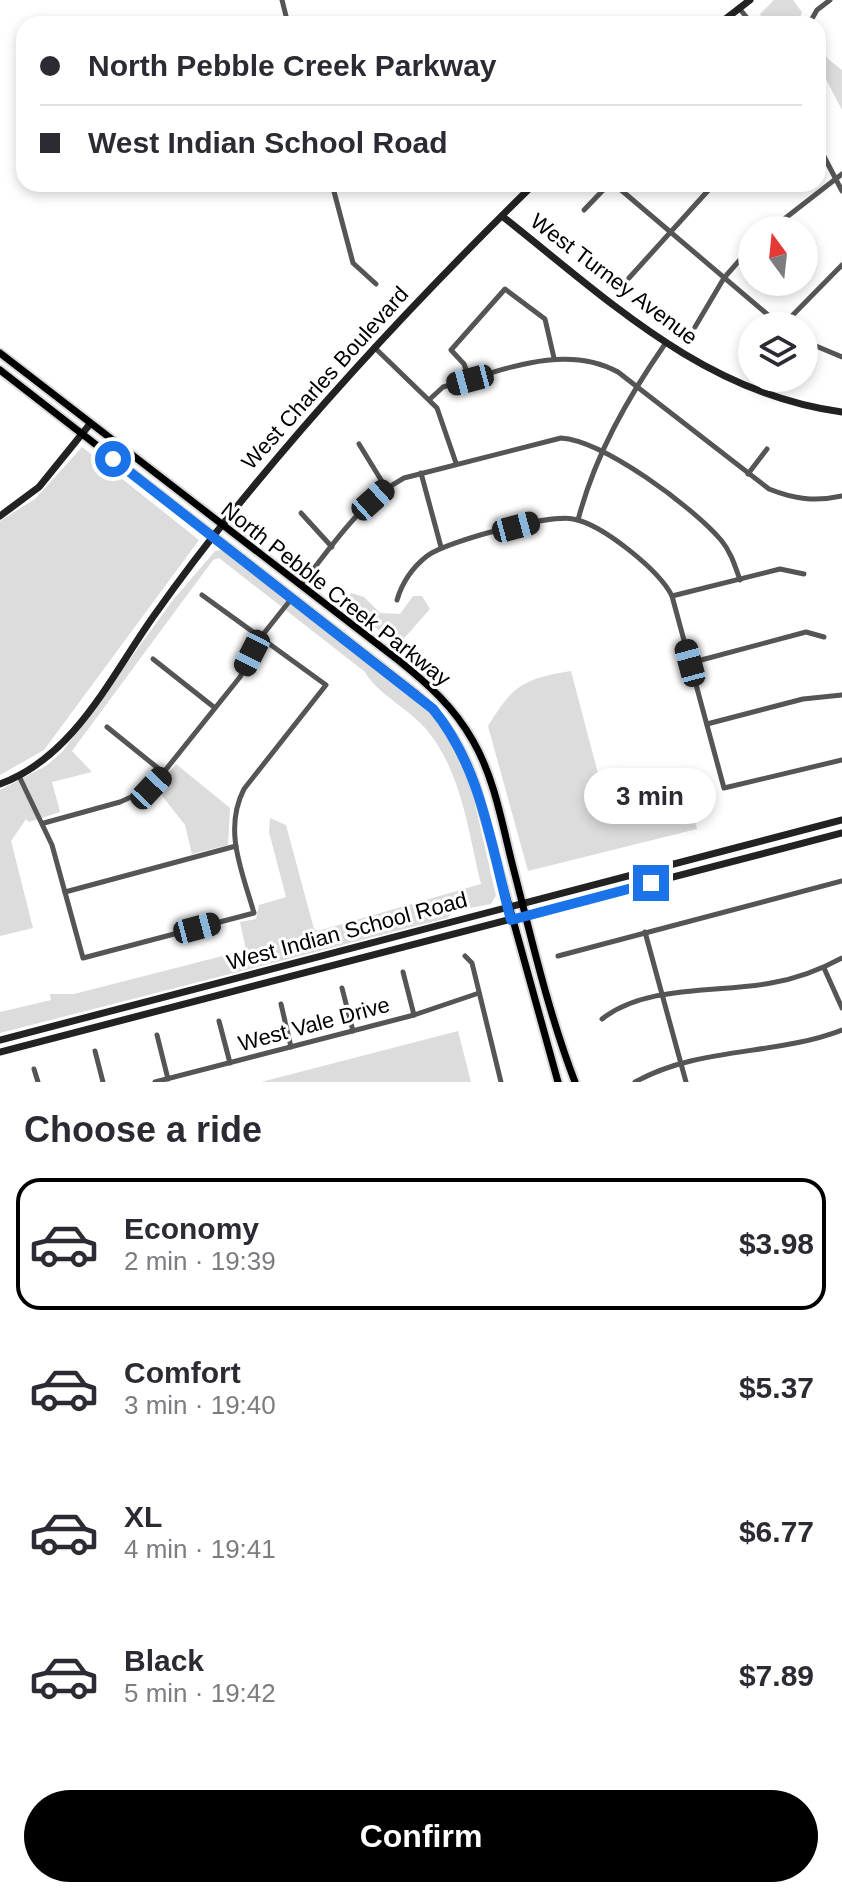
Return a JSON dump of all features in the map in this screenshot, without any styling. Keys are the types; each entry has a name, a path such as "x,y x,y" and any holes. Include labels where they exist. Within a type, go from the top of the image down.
{"main road":[{"path":"729,16 750,0"},
{"name":"West Charles Boulevard","path":"0,784 19,776 66,741 154,615 222,526 374,347 526,192"},
{"name":"West Turney Avenue","path":"502,216 665,344 710,370 755,390 842,412"},
{"name":"North Pebble Creek Parkway","path":"0,353 422,679 465,727 488,775 525,916 575,1082"},
{"name":"North Pebble Creek Parkway","path":"0,370 426,702 452,734 475,783 558,1082"},
{"path":"0,516 33,493 90,424"},
{"path":"452,734 465,727"},
{"name":"West Indian School Road","path":"0,1040 842,820"},
{"name":"West Indian School Road","path":"0,1052 842,833"}],"street":[{"path":"814,16 830,0"},
{"path":"739,8 746,16"},
{"path":"826,162 842,191"},
{"path":"826,184 842,174"},
{"path":"334,192 353,263 376,284"},
{"path":"584,210 603,192"},
{"path":"622,192 765,312"},
{"path":"629,278 706,192"},
{"path":"787,216 817,192"},
{"path":"695,327 724,278 738,262"},
{"path":"796,312 842,265"},
{"path":"470,380 464,364 451,350 505,289 545,319 554,358"},
{"path":"578,520 588,482 603,448 636,386 665,344"},
{"path":"374,347 430,399 447,429 456,463"},
{"path":"818,347 842,357"},
{"path":"430,399 443,387 554,358 599,362 636,386 769,489 790,497 813,500 842,496"},
{"path":"301,585 359,512 386,488 456,463 561,438 578,439 603,448 714,532 729,551 740,580"},
{"path":"359,444 386,488"},
{"path":"748,474 767,449"},
{"path":"421,473 441,547"},
{"path":"301,513 332,547"},
{"path":"397,600 401,587 419,563 441,547 553,517 578,520 603,532 655,573 672,596 724,788 842,760"},
{"path":"672,596 780,569 804,574"},
{"path":"19,776 43,823 83,958 254,913 236,846 232,818 244,789 326,685 202,595"},
{"path":"43,823 135,797 151,788 240,677 261,637 292,598"},
{"path":"690,663 806,632 824,637"},
{"path":"153,659 216,708"},
{"path":"707,724 803,699 842,695"},
{"path":"107,727 164,773"},
{"path":"65,892 236,846"},
{"path":"558,956 842,881"},
{"path":"645,932 686,1082"},
{"path":"465,956 472,963 501,1082"},
{"path":"602,1019 614,1010 663,996 698,988 771,983 824,968 842,958"},
{"path":"824,968 842,1008"},
{"path":"403,972 414,1015"},
{"path":"342,988 353,1031"},
{"name":"West Vale Drive","path":"155,1082 414,1015 479,993"},
{"path":"281,1004 291,1047"},
{"path":"219,1021 230,1063"},
{"path":"635,1082 681,1064 719,1054 801,1044 842,1030"},
{"path":"157,1035 168,1079"},
{"path":"95,1051 103,1082"},
{"path":"34,1069 38,1082"}],"shaded area":[{"path":"774,0 793,0 802,12 801,16 760,14"},
{"path":"826,56 842,70 842,110 826,79"},
{"path":"82,447 199,540 44,750 0,775 0,521 35,499"},
{"path":"222,550 398,685 440,724 455,746 470,782 496,896 491,904 454,911 447,918 0,1033 0,1012 51,1000 50,994 74,994 246,950 240,922 256,919 259,905 286,897 269,832 270,818 286,825 314,929 318,931 481,884 456,783 426,729 377,687 365,672 219,558 213,560 72,751 92,772 52,782 60,812 29,822 26,819 11,841 33,928 0,936 0,790 46,766 62,752 173,600 215,551"},
{"path":"351,593 364,597 380,613 400,614 413,596 422,596 430,609 400,643 385,636 346,601"},
{"path":"571,671 600,781 618,789 681,772 697,829 528,871 488,726 505,701 521,686 541,677"},
{"path":"176,764 230,808 228,845 192,854 185,825 156,788"},
{"path":"458,1031 471,1082 261,1082"}],"route":[{"path":"113,459 208,530 433,709 446,725 472,773 511,920 651,883"}]}
